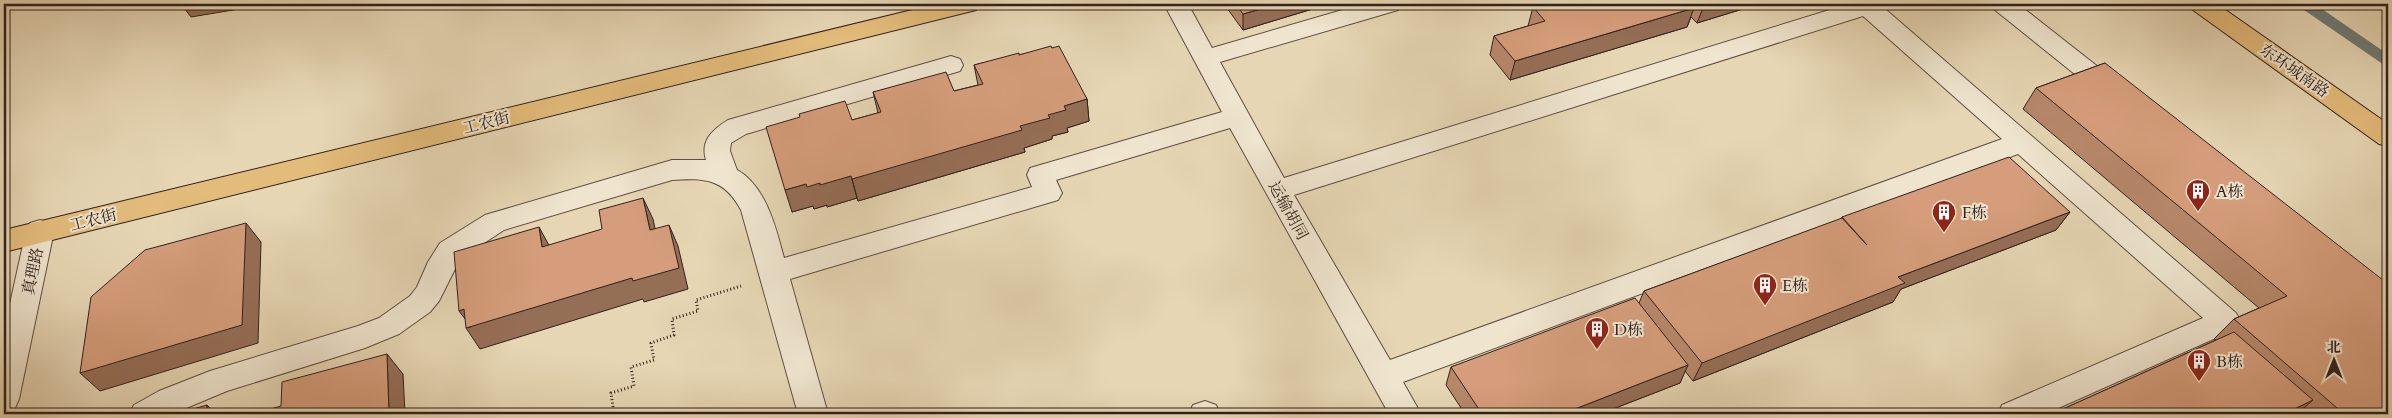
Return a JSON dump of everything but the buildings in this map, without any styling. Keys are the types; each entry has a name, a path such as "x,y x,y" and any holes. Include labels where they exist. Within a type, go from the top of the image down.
{"main road":[{"name":"工农街","path":"4,241 968,4"},
{"name":"东环城南路","path":"2201,4 2388,137"}],"street":[{"name":"运输胡同","path":"1176,4 1277,190 1405,414"},
{"path":"1205,58 1390,4"},
{"path":"2003,4 2134,109"},
{"path":"1277,190 1871,5 2022,142 2226,321 2014,414"},
{"path":"725,174 716,152 716,144 723,134 737,127 951,65"},
{"path":"774,274 1048,193 1040,175 1238,116"},
{"path":"1383,376 2022,142"},
{"path":"144,414 170,400 220,380 365,336 389,326 415,309 430,293 442,262 450,251 461,242 495,222 672,170 702,168 725,174 738,182 760,223 813,414"},
{"name":"真理路","path":"5,389 40,232"}],"path":[{"path":"614,414 611,393 634,386 631,367 654,360 651,343 674,335 672,319 698,311 696,300 774,274"}],"waterway":[{"path":"2305,4 2388,61"}],"place":[{"name":"A栋","path":"2198,212"},
{"name":"F栋","path":"1944,233"},
{"name":"E栋","path":"1765,306"},
{"name":"D栋","path":"1597,350"},
{"name":"B栋","path":"2199,382"}]}
